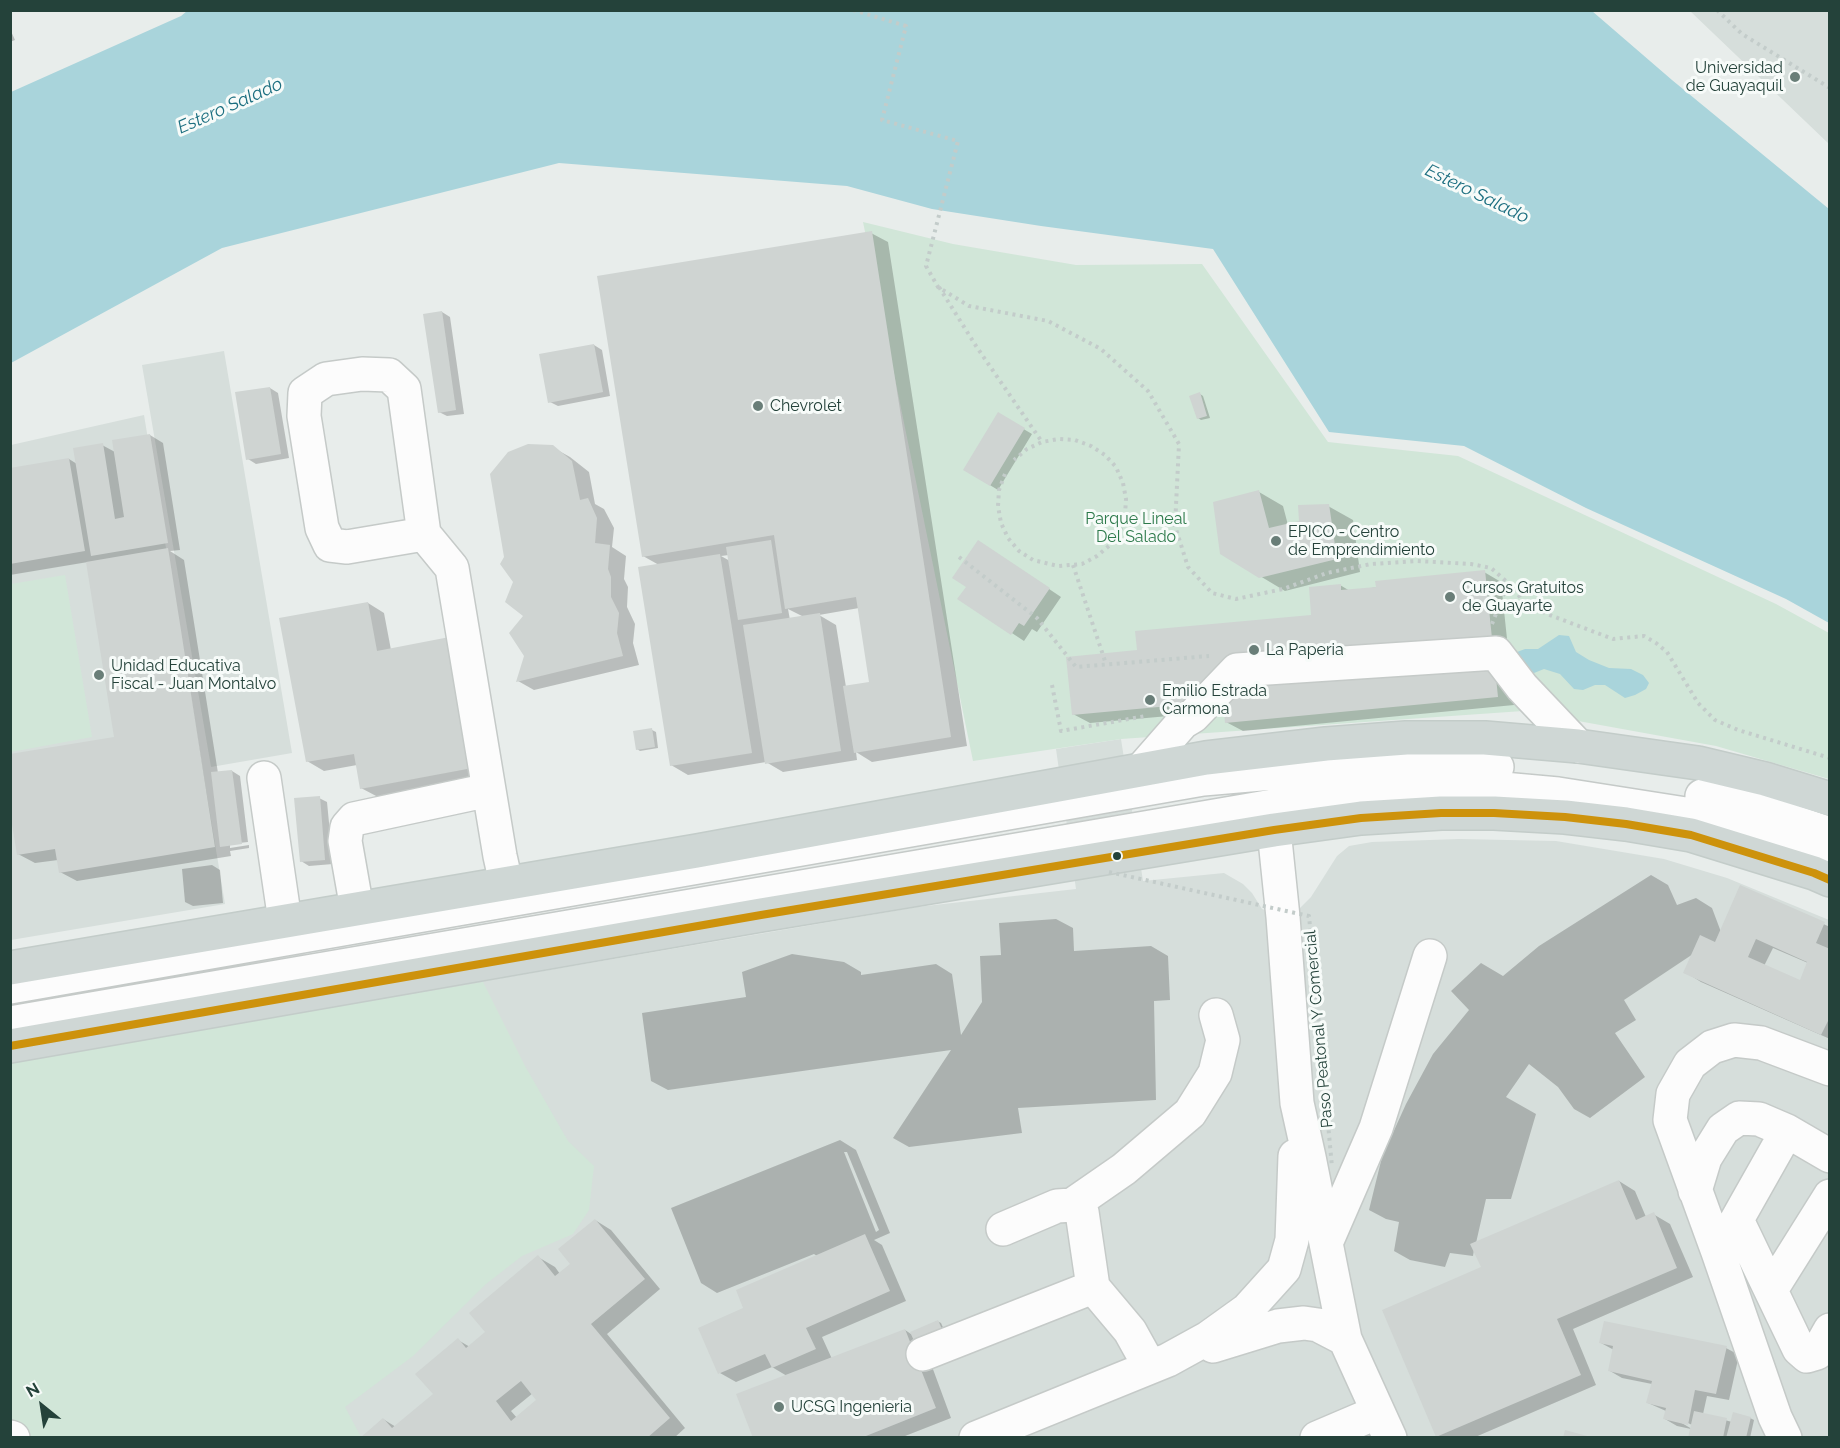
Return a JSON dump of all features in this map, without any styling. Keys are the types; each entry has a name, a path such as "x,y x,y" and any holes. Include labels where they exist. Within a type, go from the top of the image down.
{"main road":[{"path":"10,968 697,851 1206,758 1326,744 1406,738 1485,738 1578,746 1698,763 1765,779 1830,799"},
{"path":"10,1047 761,915 1274,830 1361,818 1441,813 1565,817 1691,835 1830,879"}],"lane":[{"path":"424,534 347,547 330,545 322,528 304,416 305,393 326,379 363,374 389,375 404,389 424,534 452,568 506,883"},
{"path":"1141,770 1182,722 1193,716 1238,670 1496,653 1522,687 1578,746"},
{"path":"10,987 1203,779 1278,771 1366,765 1490,767 1551,771 1631,781 1699,795 1763,810 1830,834"},
{"path":"264,778 285,921"},
{"path":"10,1023 1273,806 1356,795 1492,788 1558,794 1692,815 1756,833 1830,859"},
{"path":"357,909 345,841 346,827 354,819 489,790"},
{"path":"976,1437 1016,1430 1159,1364 1229,1324 1261,1297 1284,1269 1292,1240 1297,1103 1274,830"},
{"path":"1326,1244 1376,1128 1430,956"},
{"path":"1003,1229 1057,1206 1072,1204 1124,1169 1190,1113 1215,1073 1223,1040 1216,1015"},
{"path":"1785,1437 1775,1417 1670,1120 1673,1094 1690,1064 1712,1047 1734,1040 1761,1043 1830,1068"},
{"path":"1297,1103 1346,1339 1384,1425 1317,1437"},
{"path":"1695,1191 1705,1158 1723,1128 1739,1118 1759,1119 1787,1131 1830,1156"},
{"path":"1718,1252 1787,1131"},
{"path":"1771,1290 1830,1196"},
{"path":"1072,1204 1082,1212 1093,1287 1159,1364"},
{"path":"1737,1220 1799,1349 1807,1356 1817,1353 1830,1330"},
{"path":"923,1354 1093,1287"},
{"path":"1159,1364 1278,1326 1304,1323 1318,1325 1346,1339"}],"path":[{"path":"853,10 906,26 882,120 958,141 926,266 976,346 1042,442"},
{"path":"1717,10 1742,34 1830,88"},
{"path":"938,286 969,306 1047,321 1101,349 1148,391 1179,444 1176,526 1188,567 1212,594 1236,599 1283,589 1327,573 1371,564 1417,561 1471,564 1491,568 1514,588 1523,602 1547,614 1613,639 1644,636 1656,643 1667,652 1698,703 1715,720 1738,730 1830,759"},
{"path":"1005,474 999,490 998,506 1001,523 1008,538 1019,551 1033,560 1049,566 1082,564 1097,556 1110,545 1120,531 1125,516 1126,499 1123,483 1116,467 1105,455 1075,440 1059,439 1042,442 1027,449 1014,460"},
{"path":"959,557 1037,618 1076,667 1138,661"},
{"path":"1073,565 1106,664"},
{"path":"1491,627 1508,583"},
{"path":"1052,685 1061,731 1114,723"},
{"name":"Paso Peatonal Y Comercial","path":"1109,872 1309,916 1332,1167"}],"shaded area":[{"name":"Universidad de Guayaquil","path":"1690,11 1829,11 1829,144"},
{"path":"224,351 292,753 211,767 142,365"},
{"name":"Unidad Educativa Fiscal - Juan Montalvo","path":"144,415 225,904 11,940 11,445"},
{"path":"1121,739 1143,881 1224,873 1243,884 1262,909 1283,917 1300,908 1311,897 1337,856 1349,846 1372,842 1459,839 1556,841 1664,859 1727,878 1829,920 1829,1437 11,1438 11,1062 917,907 1076,889 1056,749"}],"green space":[{"name":"Parque Lineal Del Salado","path":"863,222 953,244 1076,265 1202,264 1328,442 1458,456 1776,604 1829,633 1829,779 1716,746 1523,711 1121,739 973,761"},
{"path":"65,575 92,737 11,752 11,584"},
{"path":"483,982 525,1066 568,1141 594,1166 589,1210 573,1234 522,1256 486,1284 413,1356 345,1407 361,1437 11,1438 11,1062"}],"water":[{"name":"Estero Salado","path":"187,11 1592,11 1829,209 1829,623 1786,599 1586,508 1464,446 1329,432 1213,249 932,209 847,186 559,163 222,248 11,363 11,92 181,16"},
{"path":"1559,635 1569,636 1576,652 1589,660 1609,668 1631,669 1643,675 1649,683 1646,689 1625,698 1605,685 1595,685 1583,690 1574,689 1560,674 1544,669 1534,673 1527,672 1514,661 1517,652 1525,649 1538,649"}],"building":[{"name":"Chevrolet","path":"872,231 951,737 854,753 843,686 869,682 856,597 785,609 774,535 642,557 597,276"},
{"path":"442,311 456,410 438,413 423,314"},
{"path":"594,344 603,392 548,403 539,354"},
{"path":"270,387 281,454 246,460 235,392"},
{"path":"1200,392 1207,416 1197,419 1189,396"},
{"path":"998,412 1025,428 990,486 963,470"},
{"path":"150,434 168,543 91,556 73,448 103,443 115,519 124,517 112,440"},
{"path":"528,444 553,445 572,461 580,500 588,498 597,518 595,543 610,545 608,569 611,577 611,597 619,613 617,633 623,656 516,682 524,656 509,633 523,616 505,602 513,582 500,564 504,557 490,474 508,452"},
{"path":"69,458 85,551 10,564 10,468"},
{"name":"EPICO - Centro de Emprendimiento","path":"1259,490 1269,528 1299,521 1298,505 1329,504 1337,559 1259,578 1220,554 1213,502"},
{"path":"771,540 782,613 738,620 726,547"},
{"path":"978,540 1050,588 1024,626 1019,623 1011,635 957,599 966,587 952,578"},
{"path":"168,548 215,847 59,873 55,849 17,855 10,812 10,754 114,737 86,562"},
{"path":"720,554 752,753 670,766 638,567"},
{"path":"1485,570 1498,697 1225,723 1223,701 1072,715 1066,657 1137,650 1135,631 1311,615 1309,587 1341,584 1341,590 1376,587 1375,581"},
{"path":"368,602 377,651 460,635 483,766 360,789 354,754 306,762 279,618"},
{"path":"820,613 841,751 765,764 743,625"},
{"path":"652,728 655,747 636,750 633,731"},
{"path":"232,770 242,844 220,847 211,772"},
{"path":"320,796 325,860 300,862 294,798"},
{"path":"1740,885 1825,922 1816,943 1830,949 1830,1017 1821,1035 1683,973 1700,935 1715,942","holes":["1756,939 1807,962 1800,980 1748,957"]},
{"path":"1619,1180 1636,1220 1654,1212 1677,1268 1557,1319 1581,1375 1436,1437 1382,1310 1481,1267 1470,1244"},
{"path":"595,1219 645,1279 591,1324 670,1418 647,1438 360,1438 383,1418 392,1428 433,1394 415,1374 458,1338 466,1348 485,1332 469,1313 538,1255 555,1276 570,1264 558,1249","holes":["521,1381 536,1400 511,1421 496,1401"]},
{"path":"865,1234 890,1291 806,1328 816,1349 772,1368 765,1354 718,1374 698,1328 743,1308 736,1290"},
{"path":"938,1320 947,1341 920,1354 910,1332"},
{"path":"1604,1321 1727,1346 1716,1394 1695,1390 1688,1425 1663,1419 1666,1408 1646,1403 1652,1381 1608,1371 1613,1346 1599,1343"},
{"path":"905,1329 936,1408 861,1438 753,1438 736,1394"},
{"path":"1694,1411 1727,1418 1723,1438 1688,1438"},
{"path":"1733,1412 1751,1417 1746,1438 1726,1438"},
{"path":"1565,1430 1591,1437 1591,1438 1563,1438"}],"transit line":[{"path":"10,1046 761,915 1274,830 1361,818 1441,813 1494,813 1565,817 1626,824 1691,835 1830,880"}],"place":[{"name":"Universidad de Guayaquil","path":"1795,77"},
{"name":"Chevrolet","path":"758,406"},
{"name":"EPICO - Centro de Emprendimiento","path":"1276,541"},
{"name":"Cursos Gratuitos de Guayarte","path":"1450,597"},
{"name":"La Paperia","path":"1254,650"},
{"name":"Unidad Educativa Fiscal - Juan Montalvo","path":"99,675"},
{"name":"Emilio Estrada Carmona","path":"1150,700"},
{"name":"UCSG Ingenieria","path":"779,1407"}]}
